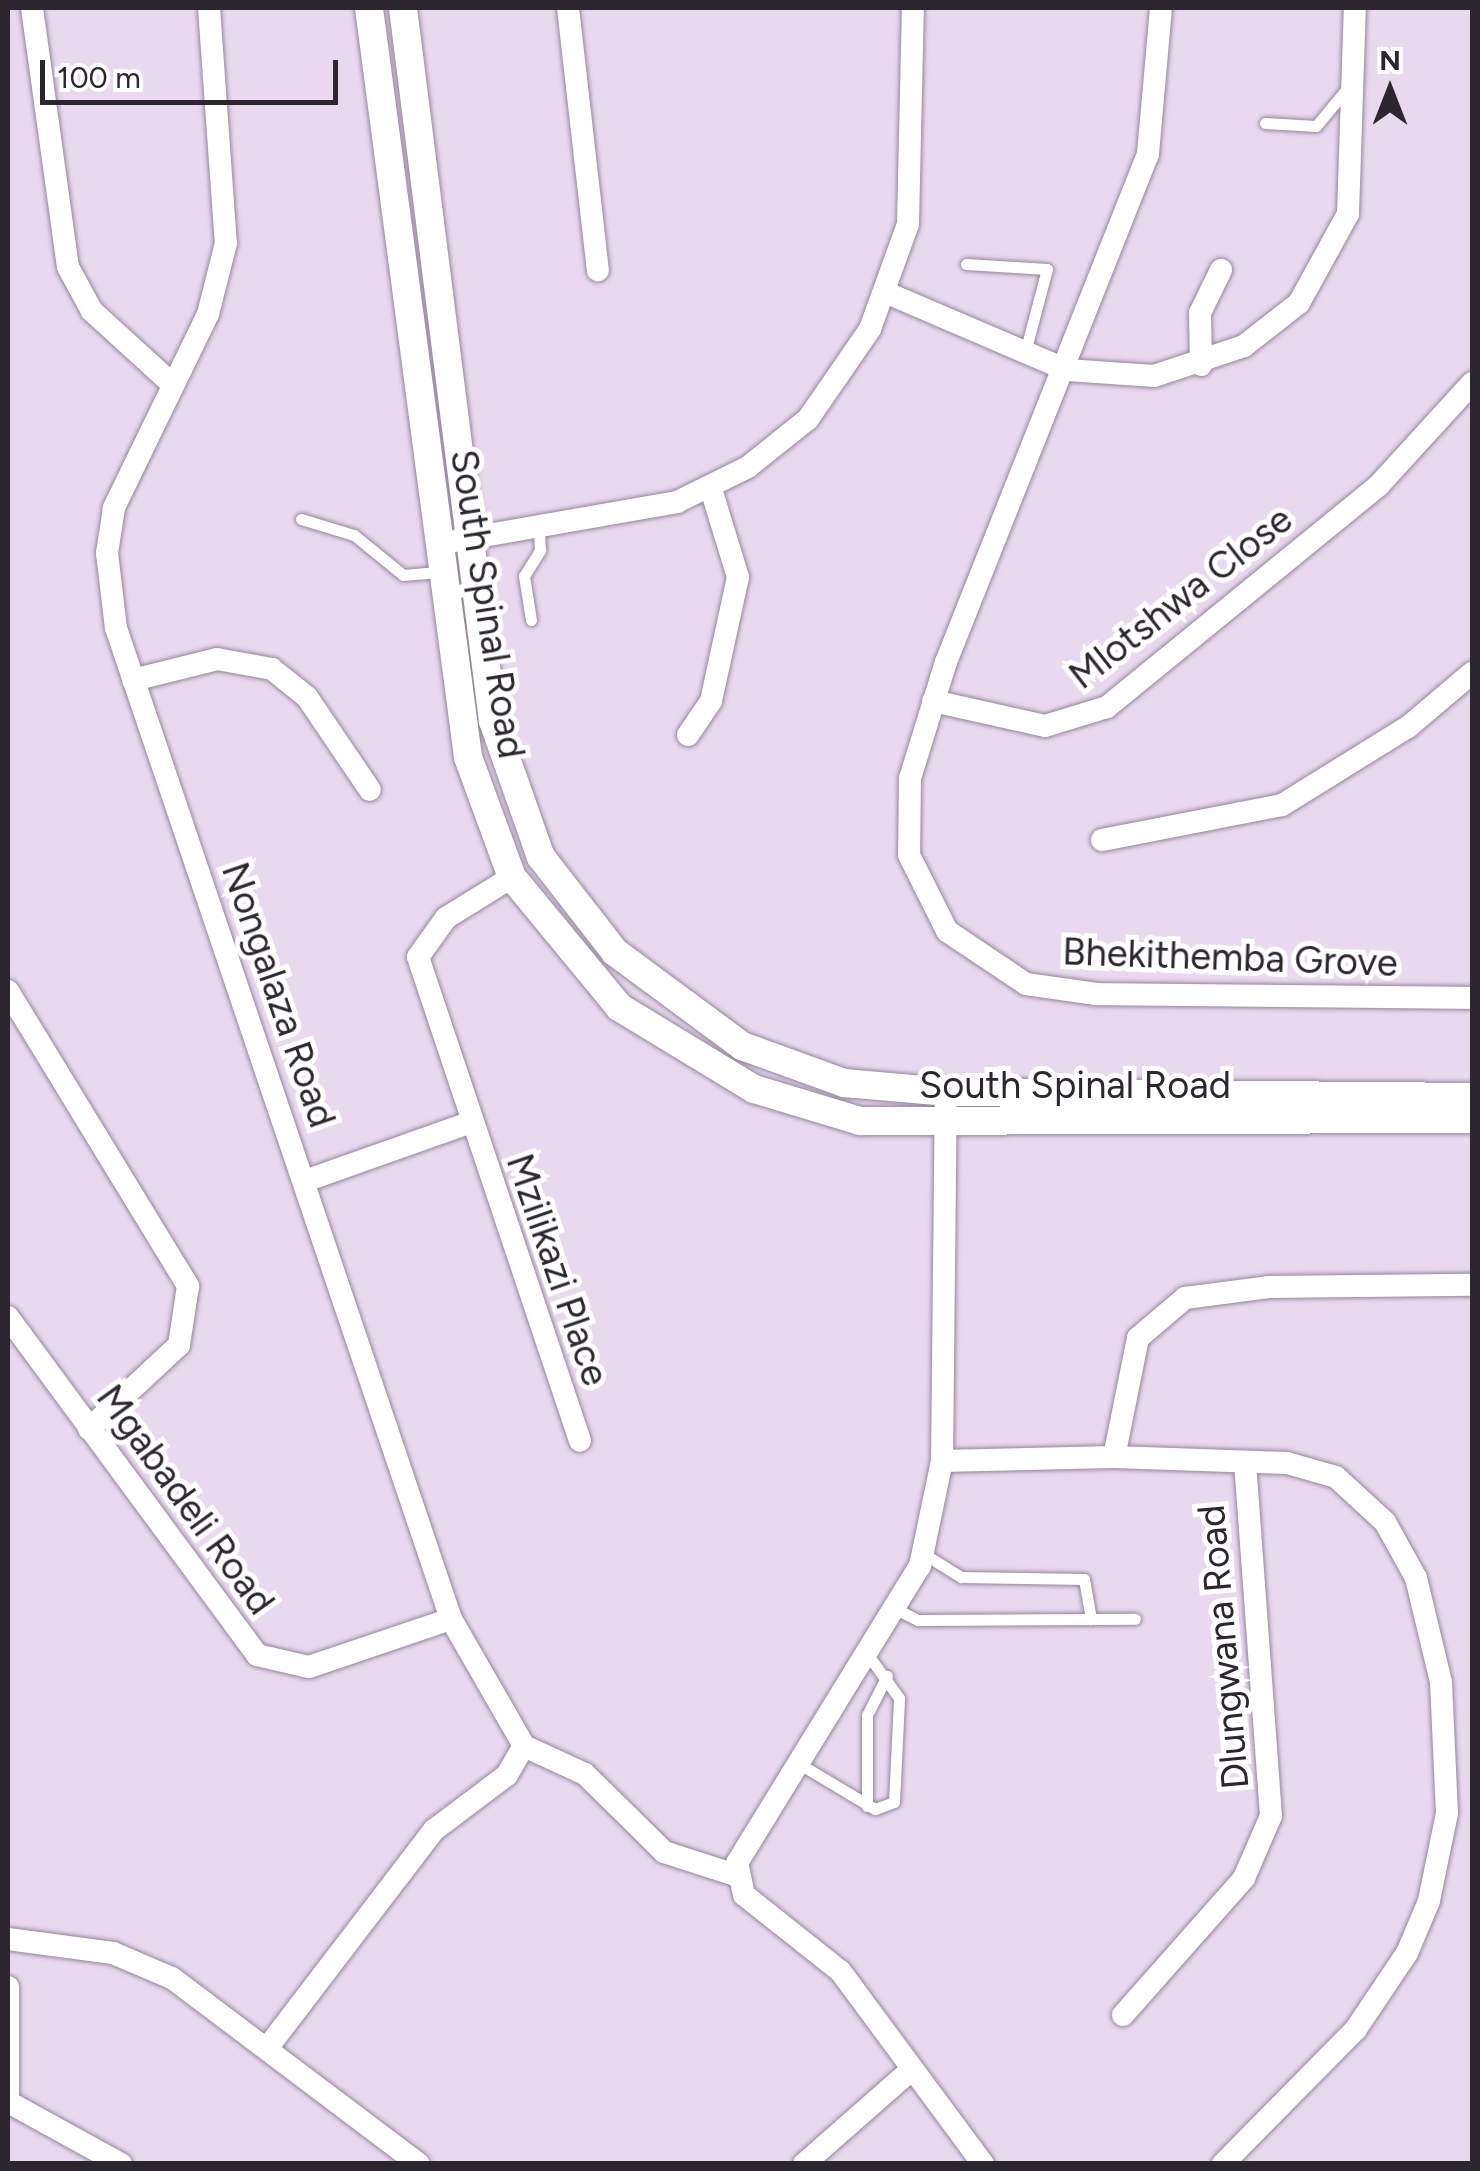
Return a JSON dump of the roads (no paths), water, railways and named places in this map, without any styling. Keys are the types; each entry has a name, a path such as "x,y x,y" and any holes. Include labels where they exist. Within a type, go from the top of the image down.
{"street":[{"path":"32,8 68,267 92,311 172,384"},
{"name":"Nongalaza Road","path":"209,8 229,215 216,291 109,531 110,603 450,1619 524,1746"},
{"name":"South Spinal Road","path":"369,8 440,572 468,757 512,877 618,1007 691,1057 805,1108 946,1128 1472,1119"},
{"name":"South Spinal Road","path":"403,8 470,538 503,763 541,857 579,914 648,984 742,1046 844,1083 946,1092 1472,1098"},
{"path":"568,8 598,270"},
{"path":"437,544 621,518 711,490 808,418 886,294 912,194 913,8"},
{"path":"933,700 1067,370 1148,154 1161,8"},
{"path":"886,294 1067,370 1154,376 1200,365 1278,324 1336,245 1352,182 1354,8"},
{"path":"1200,365 1200,312 1220,270"},
{"name":"Mlotshwa Close","path":"933,700 1045,726 1107,707 1378,484 1472,383"},
{"path":"688,734 711,700 738,577 711,490"},
{"path":"133,680 217,659 272,669 307,697 370,790"},
{"path":"1102,840 1282,805 1408,727 1472,673"},
{"name":"Bhekithemba Grove","path":"933,700 910,778 909,855 947,930 994,970 1096,994 1472,998"},
{"name":"Mzilikazi Place","path":"512,877 446,918 418,956 469,1122 580,1441"},
{"path":"8,992 188,1286 178,1344 89,1429"},
{"path":"735,1875 798,1763 896,1609 924,1554 942,1461 946,1092"},
{"name":"Mzilikazi Place","path":"305,1180 469,1122"},
{"path":"1114,1457 1138,1338 1185,1298 1268,1286 1472,1284"},
{"name":"Mgabadeli Road","path":"9,1322 228,1624 273,1664 309,1667 450,1619"},
{"path":"942,1461 1114,1457 1245,1462 1336,1477 1398,1542 1429,1619 1447,1813 1430,1902 1383,1995 1223,2164"},
{"name":"Dlungwana Road","path":"1123,2015 1244,1878 1271,1816 1245,1462"},
{"path":"268,2047 434,1830 507,1775 524,1746 585,1774 664,1852 735,1875 754,1905 840,1971 910,2071 983,2164"},
{"path":"8,1938 148,1966 268,2047 419,2164"},
{"path":"8,1986 8,2099 121,2164"},
{"path":"804,2164 910,2071"}],"lane":[{"path":"1265,123 1316,126 1354,79"},
{"path":"966,264 1048,269 1025,352"},
{"path":"301,520 354,535 403,575 440,572"},
{"path":"531,620 524,576 540,550 539,529"},
{"path":"924,1554 961,1577 1084,1580 1090,1619"},
{"path":"896,1609 918,1620 1135,1619"},
{"path":"798,1763 867,1806 890,1806 900,1786 899,1698 888,1676 868,1655"},
{"path":"867,1806 867,1715 888,1676"}]}
